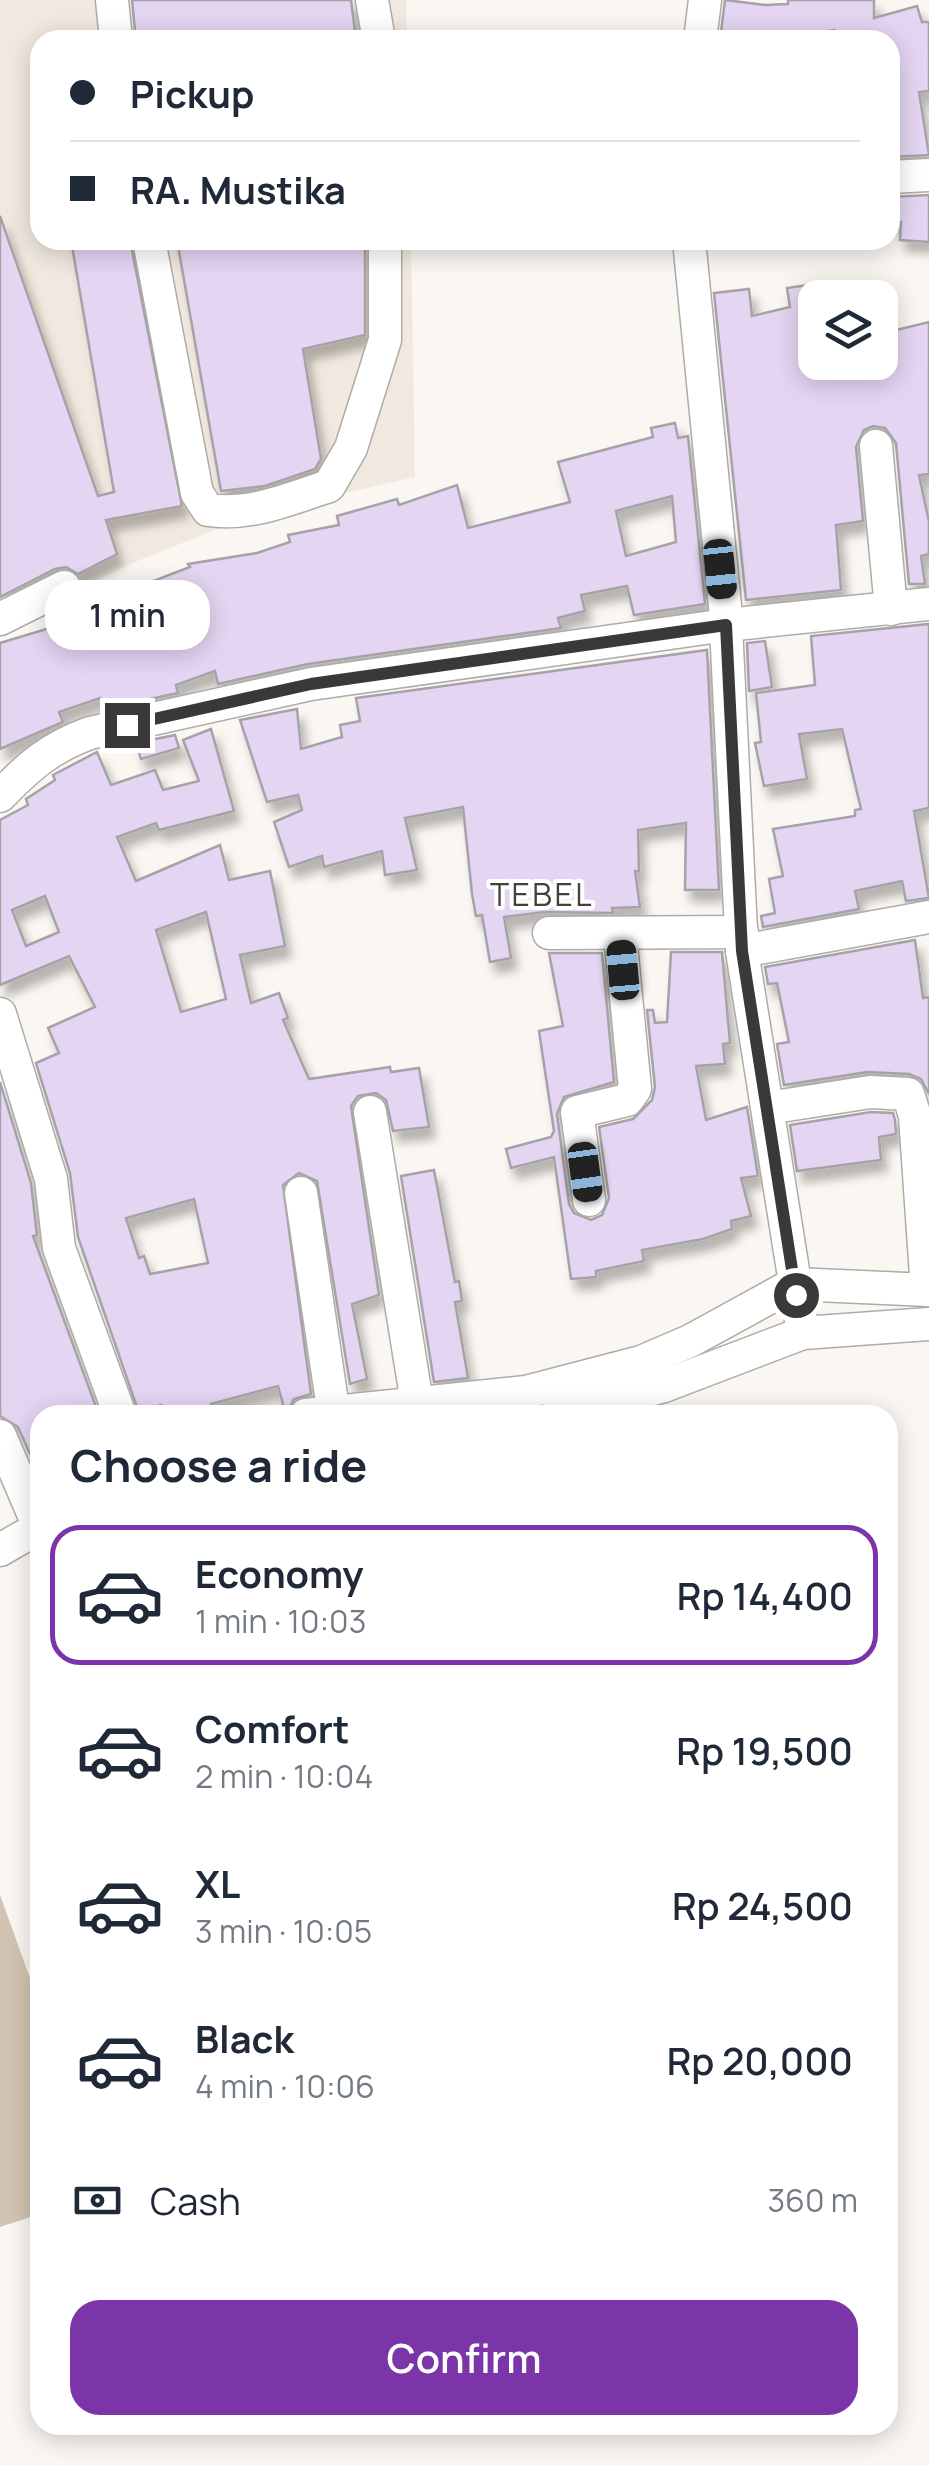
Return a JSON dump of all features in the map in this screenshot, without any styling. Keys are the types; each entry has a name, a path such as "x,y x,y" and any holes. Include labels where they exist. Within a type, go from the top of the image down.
{"street":[{"path":"112,0 115,30"},
{"path":"372,0 377,30"},
{"path":"701,30 705,0"},
{"path":"900,176 929,175"},
{"path":"150,250 198,493 208,510 226,512 262,509 328,486 351,448 385,340 385,250"},
{"path":"689,250 726,625 742,941 799,1308"},
{"path":"876,446 892,609"},
{"path":"0,619 64,587"},
{"path":"0,796 36,758 90,733 311,684 726,625 929,604"},
{"path":"550,933 742,941 929,917"},
{"path":"589,1200 577,1112 627,1100 636,1089 620,934"},
{"path":"0,1014 51,1179 59,1248 116,1405"},
{"path":"437,1405 526,1392 641,1362 799,1308 928,1290 915,1116 908,1094 870,1092 768,1108"},
{"path":"370,1112 417,1405"},
{"path":"301,1194 323,1405"},
{"path":"593,1405 664,1386 799,1308 929,1324"},
{"path":"0,1436 29,1512 0,1550"}],"shaded area":[{"path":"0,0 406,0 407,30 30,30 30,250 411,250 415,477 257,513 130,564 0,626"},
{"path":"0,1895 30,1978 30,2217 0,2227"}],"building":[{"path":"132,0 351,0 355,30 135,30"},
{"path":"725,0 765,5 788,4 788,0 874,0 874,18 917,6 922,22 929,22 929,91 919,92 929,155 900,156 900,30 721,30"},
{"path":"929,195 929,242 900,240 900,196"},
{"path":"0,216 98,496 114,492 73,250 132,250 182,506 106,520 117,554 78,574 66,567 55,569 0,597"},
{"path":"179,250 365,250 365,335 303,349 321,459 315,469 265,486 221,491"},
{"path":"798,286 798,380 898,380 898,330 929,322 929,474 919,475 929,522 929,554 921,556 925,584 909,584 896,443 885,428 873,426 864,430 856,447 863,521 836,525 841,590 746,600 714,293 749,289 752,316 790,307 787,288"},
{"path":"675,423 678,438 688,436 705,604 634,615 627,586 581,595 585,611 558,618 561,628 308,664 218,684 215,671 176,685 178,693 104,709 100,698 59,712 63,722 0,749 0,643 110,610 109,605 128,601 125,592 190,567 188,564 257,553 290,542 288,535 339,525 337,516 397,499 399,505 457,485 468,528 570,502 558,462 653,437 651,428","holes":["672,496 676,542 626,556 616,511"]},
{"path":"929,624 929,808 914,811 929,898 906,901 902,881 855,891 859,909 763,927 761,916 775,913 769,879 783,876 773,829 855,816 855,810 861,809 842,729 799,734 807,779 764,786 755,743 761,742 756,693 815,685 811,636"},
{"path":"765,641 772,687 749,691 747,643"},
{"path":"707,650 719,890 685,890 686,823 638,830 639,871 635,871 640,907 612,908 613,913 544,912 504,917 511,958 490,962 482,915 476,916 472,894 463,807 405,818 417,870 385,875 382,851 324,867 322,856 289,867 274,822 302,810 298,795 267,802 240,720 297,709 301,749 342,737 340,725 360,721 356,698"},
{"path":"211,729 234,811 159,830 156,823 117,837 136,881 220,845 229,880 270,871 285,946 240,955 251,1003 279,993 288,1018 283,1020 309,1079 390,1067 391,1072 419,1068 429,1127 393,1131 386,1100 376,1093 358,1096 351,1106 379,1295 352,1304 367,1379 350,1384 317,1181 299,1173 283,1185 311,1394 294,1399 291,1405 283,1405 278,1386 211,1405 136,1405 78,1237 70,1173 36,1063 59,1053 48,1028 95,1007 69,956 0,985 0,820 28,805 26,799 55,780 53,775 97,752 111,785 155,770 163,790 199,781 183,740","holes":["45,896 59,932 26,946 12,910","206,912 226,999 181,1012 156,930","194,1199 208,1263 150,1274 144,1256 139,1258 126,1218"]},
{"path":"175,735 179,748 141,759 136,743"},
{"path":"915,940 923,998 929,997 929,1094 921,1079 909,1074 867,1072 784,1085 777,1044 789,1042 777,983 768,984 765,967"},
{"path":"671,952 722,952 730,1043 723,1044 725,1064 696,1066 706,1120 747,1107 758,1176 741,1178 751,1216 731,1221 732,1229 703,1239 642,1250 644,1261 596,1271 596,1277 571,1279 554,1157 511,1168 506,1149 551,1137 554,1131 539,1031 563,1026 549,953 602,953 614,1082 564,1097 557,1114 569,1204 574,1213 591,1220 602,1215 609,1198 599,1127 633,1119 652,1100 655,1087 647,1010 653,1010 655,1023 667,1022"},
{"path":"0,1082 31,1183 37,1235 33,1236 95,1405 30,1405 30,1454 18,1427 0,1416"},
{"path":"871,1112 893,1113 895,1120 896,1134 879,1137 881,1160 797,1171 790,1125"},
{"path":"434,1170 455,1282 459,1281 462,1301 455,1302 468,1378 434,1382 401,1176"}],"district":[{"name":"TEBEL","path":"542,894"}],"route":[{"path":"127,725 311,684 726,625 742,951 796,1295"}]}
